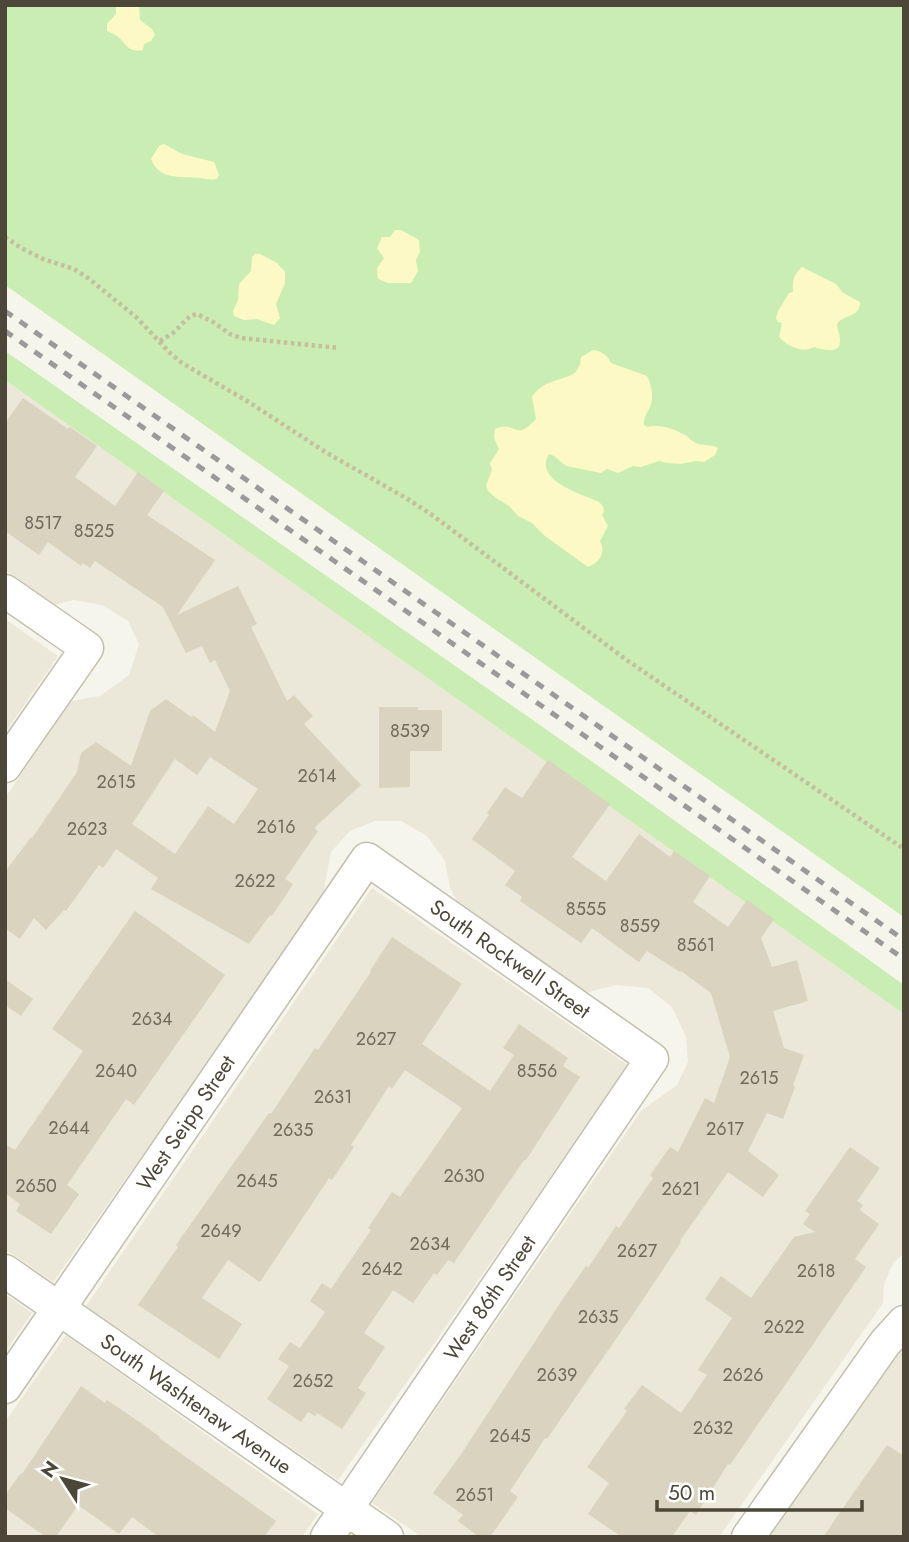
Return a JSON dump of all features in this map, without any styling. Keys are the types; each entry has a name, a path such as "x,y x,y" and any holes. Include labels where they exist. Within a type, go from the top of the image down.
{"street":[{"path":"5,591 87,648 5,766"},
{"name":"South Rockwell Street","path":"367,859 652,1059"},
{"name":"West Seipp Street","path":"5,1387 367,859"},
{"name":"West 86th Street","path":"327,1537 652,1059"},
{"name":"South Washtenaw Avenue","path":"5,1271 387,1537"},
{"path":"748,1537 885,1343 904,1322"}],"path":[{"path":"5,237 43,259 74,269 88,278 136,317 183,363 432,515 628,661 904,849"},
{"path":"160,341 173,333 190,316 197,314 241,338 339,348"}],"shaded area":[{"path":"5,380 904,1014 904,1253 893,1263 884,1284 883,1303 719,1537 422,1537 372,1503 641,1111 677,1085 688,1062 686,1037 672,1007 648,988 616,985 585,993 459,905 450,887 445,861 427,836 401,821 375,821 350,831 331,852 322,900 53,1282 5,1249 5,798 71,701 100,696 129,675 139,644 128,621 102,605 74,600 54,605 5,570"},
{"path":"5,619 58,656 5,733"},
{"path":"372,888 629,1066 338,1480 86,1306"},
{"path":"5,1294 32,1313 5,1352"},
{"path":"66,1335 318,1514 302,1537 5,1537 5,1422"},
{"path":"904,1341 904,1537 769,1537"}],"green space":[{"path":"5,5 904,5 904,917 5,285"},
{"path":"5,351 597,765 904,985 904,1014 5,380"}],"sand":[{"path":"116,5 139,5 140,20 152,29 155,35 151,41 144,44 143,50 131,49 107,31 107,24 116,14"},
{"path":"164,144 182,154 214,162 219,175 217,179 172,176 160,171 151,159 159,146"},
{"path":"395,230 401,230 419,240 420,252 416,260 418,271 411,283 388,283 378,279 377,268 384,258 377,248 382,237 390,237"},
{"path":"260,254 277,263 285,272 285,283 276,304 280,318 274,325 257,319 244,320 234,316 233,311 238,300 239,284 251,271 252,257"},
{"path":"802,267 836,284 843,293 860,302 858,311 837,324 840,340 837,349 800,349 779,337 782,323 776,318 778,311 789,293 793,292 794,278"},
{"path":"593,350 604,354 611,363 647,376 652,400 644,425 669,428 696,443 718,448 715,455 704,462 680,464 659,461 641,467 633,466 618,473 607,469 601,473 566,466 549,454 546,463 553,479 603,506 602,515 608,526 600,541 602,553 596,563 588,567 545,536 532,523 518,516 488,491 486,485 492,470 490,463 499,449 494,438 495,429 508,427 519,430 529,426 536,419 532,397 537,391 575,373 581,357"}],"building":[{"path":"23,398 97,446 75,477 115,506 138,472 164,491 147,515 215,560 177,615 238,586 257,624 251,627 287,701 294,695 313,716 304,724 361,785 314,828 318,831 285,879 293,884 249,944 151,889 158,878 116,849 103,868 99,865 66,911 64,910 46,930 34,918 20,939 5,928 5,872 77,772 81,753 96,742 131,766 150,711 166,699 215,732 230,691 215,660 210,663 202,646 186,653 163,607 95,561 90,568 83,563 81,566 48,542 39,555 5,531 5,423","holes":["210,757 258,789 234,824 208,806 175,854 132,824 175,759 197,775"]},
{"path":"379,707 442,710 442,751 410,751 410,787 379,788"},
{"path":"548,760 610,804 572,857 606,881 639,834 670,857 674,851 710,876 693,902 728,927 747,900 774,919 761,938 772,967 797,960 808,1001 773,1011 784,1048 804,1055 783,1119 767,1113 748,1151 779,1175 763,1197 728,1172 510,1491 518,1497 490,1537 479,1537 458,1521 463,1515 433,1493 562,1300 586,1266 588,1268 616,1226 619,1228 653,1178 650,1175 670,1147 678,1152 705,1098 714,1103 730,1057 711,993 647,951 639,962 592,928 581,943 520,901 522,897 505,885 515,871 472,839 505,787 522,798"},
{"path":"135,911 225,975 134,1105 126,1099 67,1185 79,1194 51,1234 16,1211 20,1204 5,1193 5,1144 15,1150 83,1051 52,1029"},
{"path":"392,937 462,984 422,1044 490,1091 514,1055 503,1048 519,1024 568,1058 563,1066 580,1077 454,1263 448,1260 437,1275 434,1273 413,1303 393,1290 364,1333 385,1347 358,1388 366,1393 342,1429 317,1413 315,1416 308,1412 301,1422 267,1399 289,1366 278,1359 290,1342 300,1348 325,1312 310,1301 322,1283 331,1289 371,1230 368,1228 392,1192 400,1197 462,1108 405,1070 392,1089 389,1086 351,1145 354,1147 332,1180 329,1178 260,1282 228,1260 202,1298 242,1324 219,1359 138,1305 178,1247 176,1245 269,1113 271,1114 315,1048 318,1050"},
{"path":"5,979 33,999 21,1016 5,1005"},
{"path":"850,1147 880,1168 857,1201 863,1205 860,1210 879,1224 855,1259 866,1267 730,1465 728,1464 696,1515 690,1511 672,1537 622,1537 588,1514 609,1483 587,1467 642,1385 681,1413 707,1375 698,1370 732,1318 705,1299 721,1276 751,1298 794,1237 815,1232 803,1224 810,1214 805,1211"},
{"path":"81,1386 141,1423 276,1521 264,1537 159,1537 132,1517 119,1534 78,1505 56,1537 46,1537 5,1508 5,1495"},
{"path":"887,1445 904,1456 904,1537 823,1537"}],"railway":[{"path":"5,311 904,940"},
{"path":"5,331 904,959"}]}
